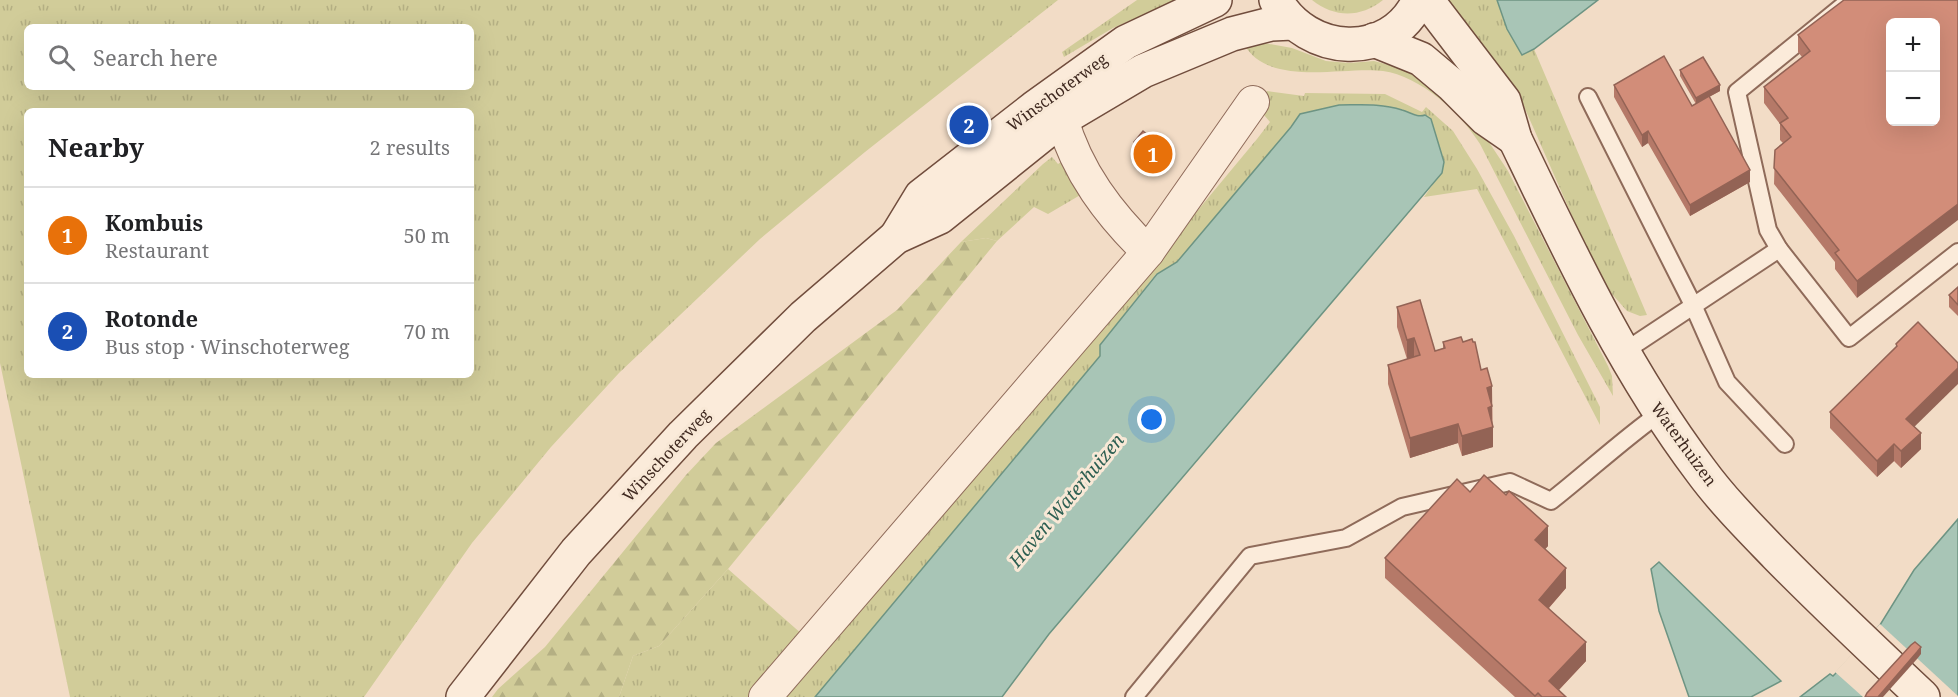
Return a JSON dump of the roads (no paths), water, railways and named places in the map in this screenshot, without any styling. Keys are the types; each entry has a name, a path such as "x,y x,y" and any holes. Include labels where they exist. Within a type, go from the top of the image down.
{"main road":[{"name":"Winschoterweg","path":"896,237 921,196 1034,108 1126,42 1215,0"},
{"path":"1285,12 1305,32 1331,43 1360,44 1374,40 1398,27 1419,0"},
{"name":"Waterhuizen","path":"1427,0 1504,101 1515,139 1622,353 1702,473 1825,605 1923,697"},
{"name":"Winschoterweg","path":"463,697 576,552 683,435 802,316 896,237 940,217 1062,119 1143,71 1232,34 1271,24 1285,12"},
{"name":"Waterhuizen","path":"1374,40 1421,59 1452,85 1486,119 1515,139"}],"street":[{"path":"765,697 1148,252 1253,102"},
{"name":"Winschoterweg","path":"1062,119 1075,154 1092,186 1127,232 1148,252"}],"lane":[{"path":"1850,0 1737,92 1768,230 1779,249 1849,338 1958,252"},
{"path":"1588,97 1693,304 1727,382 1785,444"},
{"path":"1622,353 1779,249"},
{"path":"1134,697 1250,556 1346,538 1402,507 1510,482 1551,501 1660,413"}],"water":[{"path":"1497,0 1598,0 1534,49 1522,55 1507,29"},
{"name":"Haven Waterhuizen","path":"1339,105 1378,105 1416,115 1425,115 1431,119 1444,162 1442,173 1049,634 1002,697 815,697 1100,356 1100,345 1157,274 1177,262 1300,114"},
{"path":"1958,519 1958,697 1800,697 1830,674 1833,676 1880,625 1914,570"},
{"path":"1659,562 1781,681 1751,697 1689,697 1659,611 1651,569"}],"place":[{"name":"Rotonde","path":"969,125"},
{"name":"Kombuis","path":"1153,154"}]}
